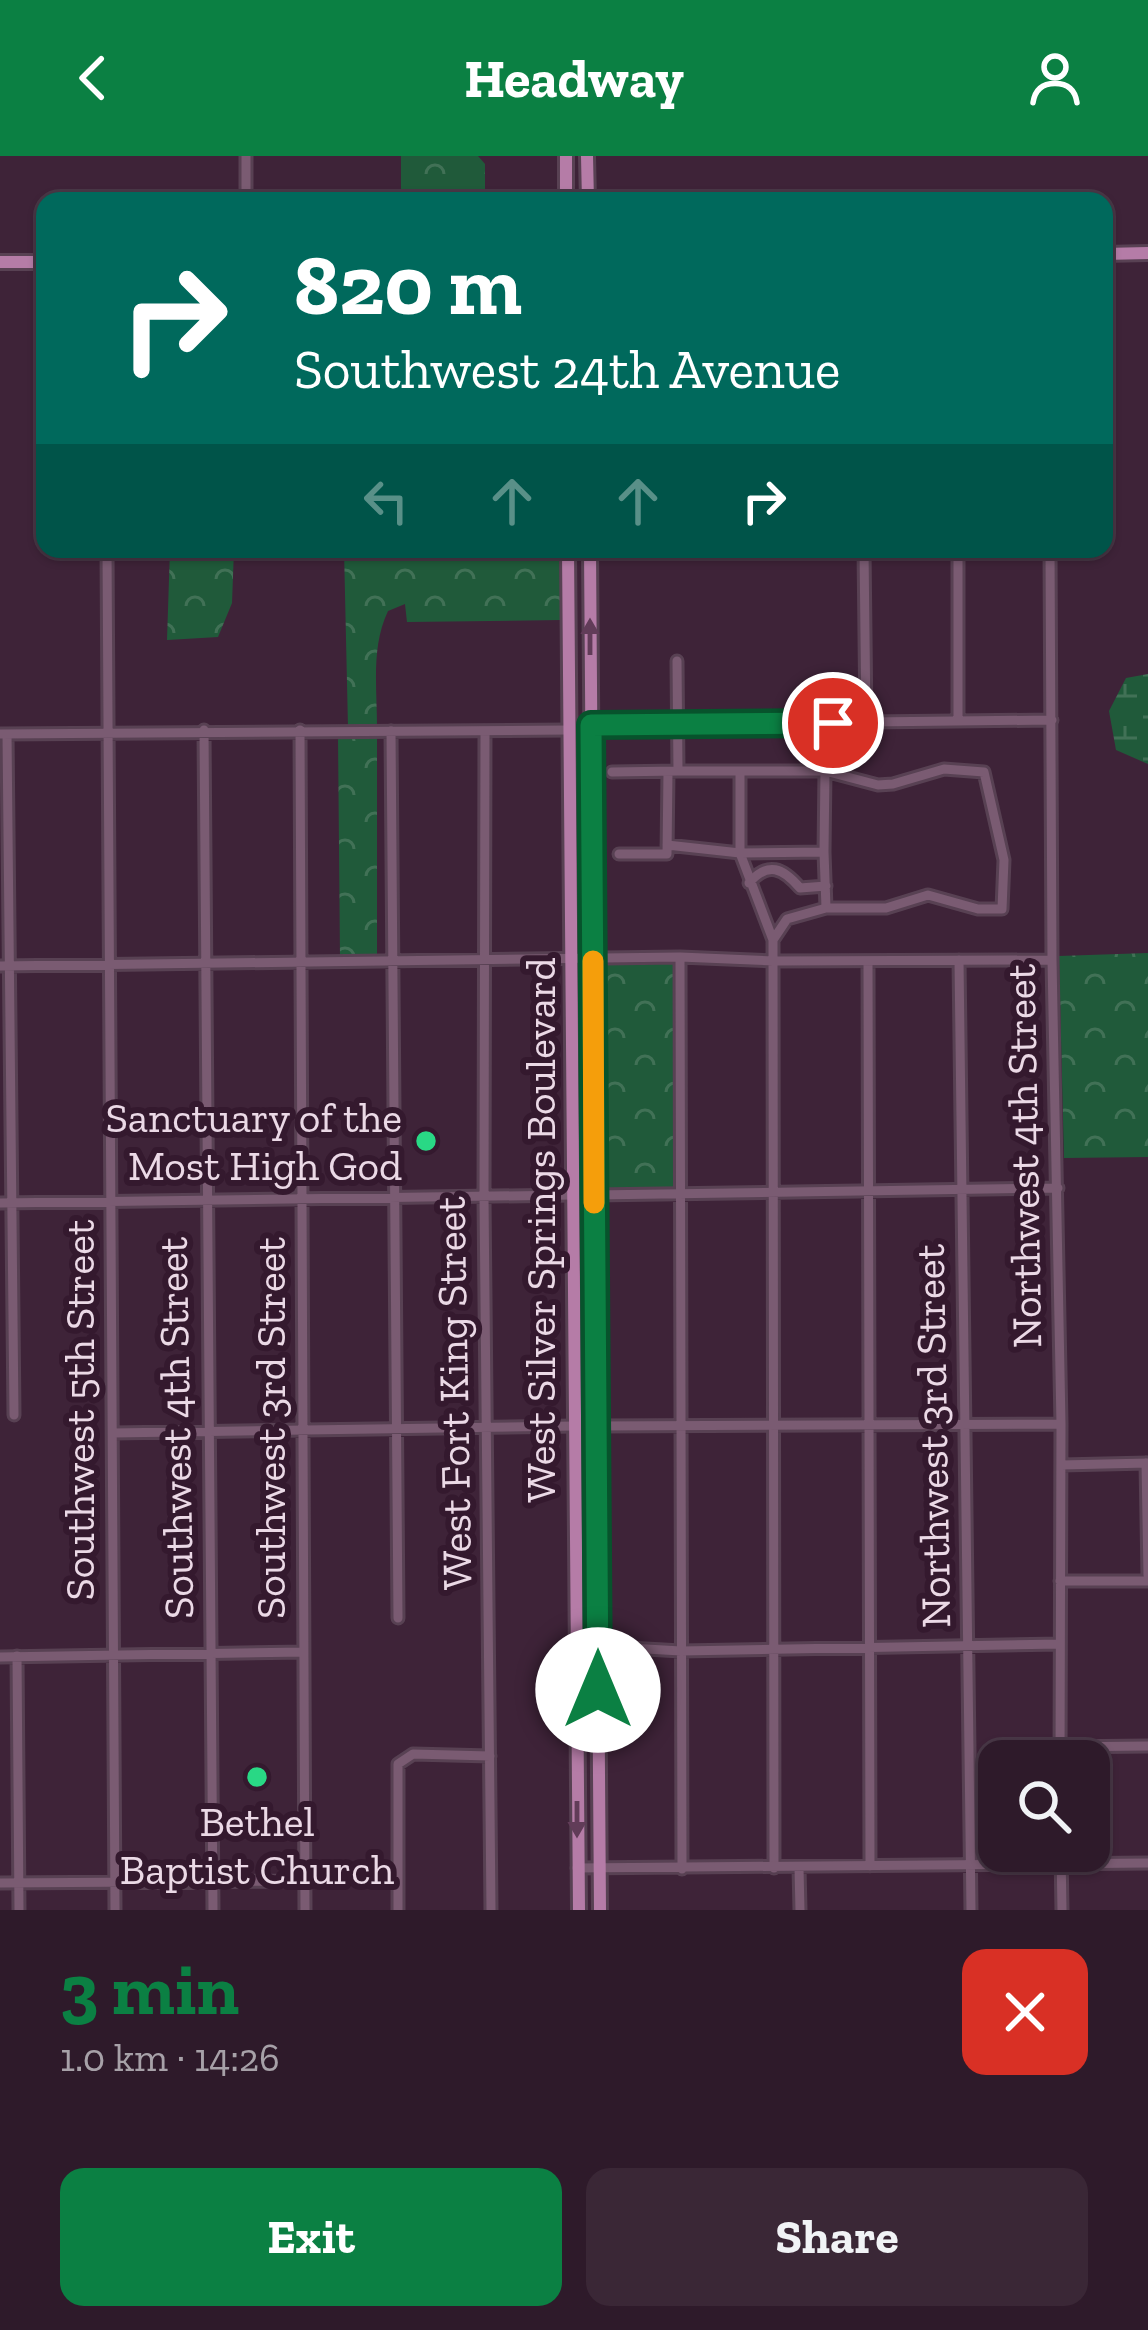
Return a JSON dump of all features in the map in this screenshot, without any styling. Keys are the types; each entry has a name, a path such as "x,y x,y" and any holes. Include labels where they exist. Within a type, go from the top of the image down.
{"main road":[{"path":"566,156 566,192"},
{"path":"587,156 588,192"},
{"path":"1113,254 1148,254"},
{"path":"0,262 36,262"},
{"name":"West Silver Springs Boulevard","path":"568,558 579,1910"},
{"name":"West Silver Springs Boulevard","path":"590,558 600,1910"},
{"path":"570,693 582,718 591,725"},
{"path":"569,730 580,734 591,768"},
{"path":"572,1096 578,1105 579,1177 585,1190 594,1195"},
{"path":"572,1196 589,1216 589,1268 595,1273"},
{"path":"574,1400 596,1426"},
{"path":"574,1426 596,1450"}],"street":[{"path":"245,156 246,192"},
{"name":"Southwest 5th Street","path":"106,558 115,1910"},
{"path":"863,558 866,722"},
{"path":"958,558 958,722"},
{"name":"Northwest 4th Street","path":"1050,558 1059,1740"},
{"path":"619,854 667,854 678,724 677,661"},
{"path":"591,725 1052,720"},
{"name":"Southwest 4th Street","path":"204,730 213,1910"},
{"name":"Southwest 3rd Street","path":"300,730 305,1910"},
{"path":"14,1414 5,1203 4,734 569,730"},
{"path":"391,731 398,1618"},
{"name":"West Fort King Street","path":"485,731 491,1910"},
{"path":"611,772 825,771 878,784 944,769 984,772 1004,860 1002,909 978,909 928,895 886,908 826,908 792,916 766,913"},
{"path":"740,771 740,853 773,940 774,1868"},
{"path":"825,771 826,908"},
{"path":"667,845 740,853 824,852"},
{"path":"749,883 772,868 781,870 800,888 826,886"},
{"path":"773,940 792,916 800,888"},
{"path":"680,957 682,1869"},
{"path":"4,966 486,958 1052,960"},
{"path":"868,961 870,1866"},
{"name":"Northwest 3rd Street","path":"958,961 970,1910"},
{"path":"594,1195 1058,1188"},
{"path":"5,1203 572,1196"},
{"path":"596,1426 1060,1424"},
{"path":"113,1433 574,1426"},
{"path":"1060,1465 1147,1462 1148,1578 1060,1581"},
{"path":"576,1645 681,1651 1060,1644"},
{"path":"0,1657 304,1652"},
{"path":"17,1656 19,1910"},
{"path":"1110,1746 1148,1746"},
{"path":"398,1910 395,1770 413,1754 490,1756"},
{"path":"1110,1864 1148,1863"},
{"path":"578,1868 978,1866"},
{"path":"799,1868 800,1910"},
{"path":"1061,1872 1062,1910"},
{"path":"0,1883 304,1881"}],"green space":[{"path":"401,156 478,156 485,164 485,192 401,192"},
{"path":"170,558 234,558 232,603 218,637 167,640"},
{"path":"344,558 559,558 561,620 407,622 405,604 388,611 377,653 377,727 348,727"},
{"path":"1148,674 1148,764 1116,750 1109,711 1126,678"},
{"path":"338,735 377,735 377,957 340,957"},
{"path":"1148,953 1148,1157 1064,1158 1059,956"},
{"path":"675,959 676,1190 603,1191 602,963"}],"slow traffic":[{"path":"593,961 594,1203"}],"place":[{"name":"Sanctuary of the Most High God","path":"426,1141"},
{"name":"Bethel Baptist Church","path":"257,1777"}],"route":[{"path":"598,1690 591,725 833,723"}]}
